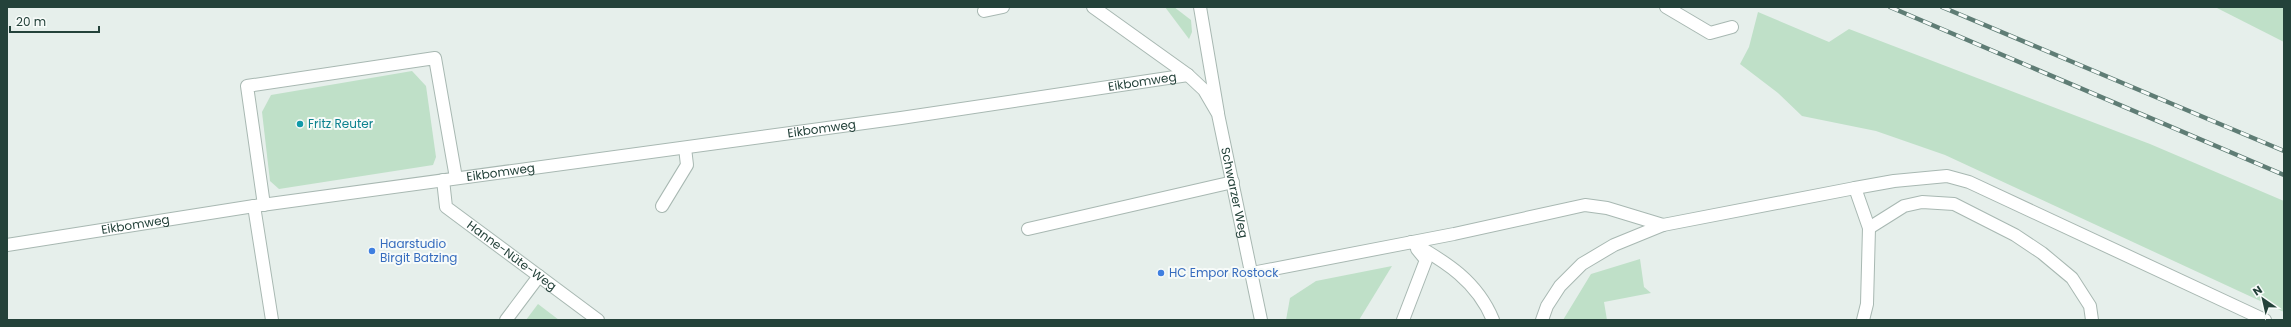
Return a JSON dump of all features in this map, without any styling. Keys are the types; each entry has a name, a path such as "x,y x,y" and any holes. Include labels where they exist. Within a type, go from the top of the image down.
{"street":[{"path":"984,11 1003,7"},
{"name":"Schwarzer Weg","path":"1093,7 1188,75 1204,90 1218,114 1262,320"},
{"path":"1200,7 1218,114"},
{"path":"1666,7 1710,33 1732,27"},
{"name":"Eikbomweg","path":"259,205 247,86 435,58 456,178"},
{"name":"Eikbomweg","path":"7,245 259,205 685,148 1188,75"},
{"path":"662,206 687,165 685,148"},
{"path":"1542,320 1547,306 1560,286 1582,264 1614,245 1663,225 1894,180 1947,176 1968,182 2265,320"},
{"name":"Hanne-Nüte-Weg","path":"443,180 446,207 598,320"},
{"path":"1028,229 1233,182"},
{"path":"1855,188 1869,228 1867,304 1863,320"},
{"path":"1869,228 1904,206 1922,202 1954,204 2015,235 2042,253 2072,278 2090,306 2092,320"},
{"path":"259,205 272,320"},
{"path":"1252,272 1454,234 1585,205 1607,208 1663,225"},
{"path":"1403,320 1426,260 1411,242"},
{"path":"1411,242 1453,269 1475,288 1493,320"},
{"path":"506,320 539,276"}],"green space":[{"path":"1165,7 1174,7 1191,20 1192,32 1189,39"},
{"path":"2215,7 2284,7 2284,42"},
{"path":"1758,12 1829,42 1849,29 2150,144 2284,201 2284,312 1945,155 1876,131 1802,116 1778,93 1740,64 1749,47"},
{"path":"412,71 426,86 436,157 433,165 279,189 270,181 262,112 271,95"},
{"path":"1640,259 1644,287 1651,293 1604,302 1607,320 1563,320 1591,274"},
{"path":"1392,266 1359,320 1286,320 1290,298 1316,281"},
{"path":"538,304 559,320 526,320"}],"railway":[{"path":"1890,7 2284,175"},
{"path":"1942,7 2284,151"}],"place":[{"name":"Fritz Reuter","path":"300,124"},
{"name":"Haarstudio Birgit Batzing","path":"372,251"},
{"name":"HC Empor Rostock","path":"1161,273"}]}
